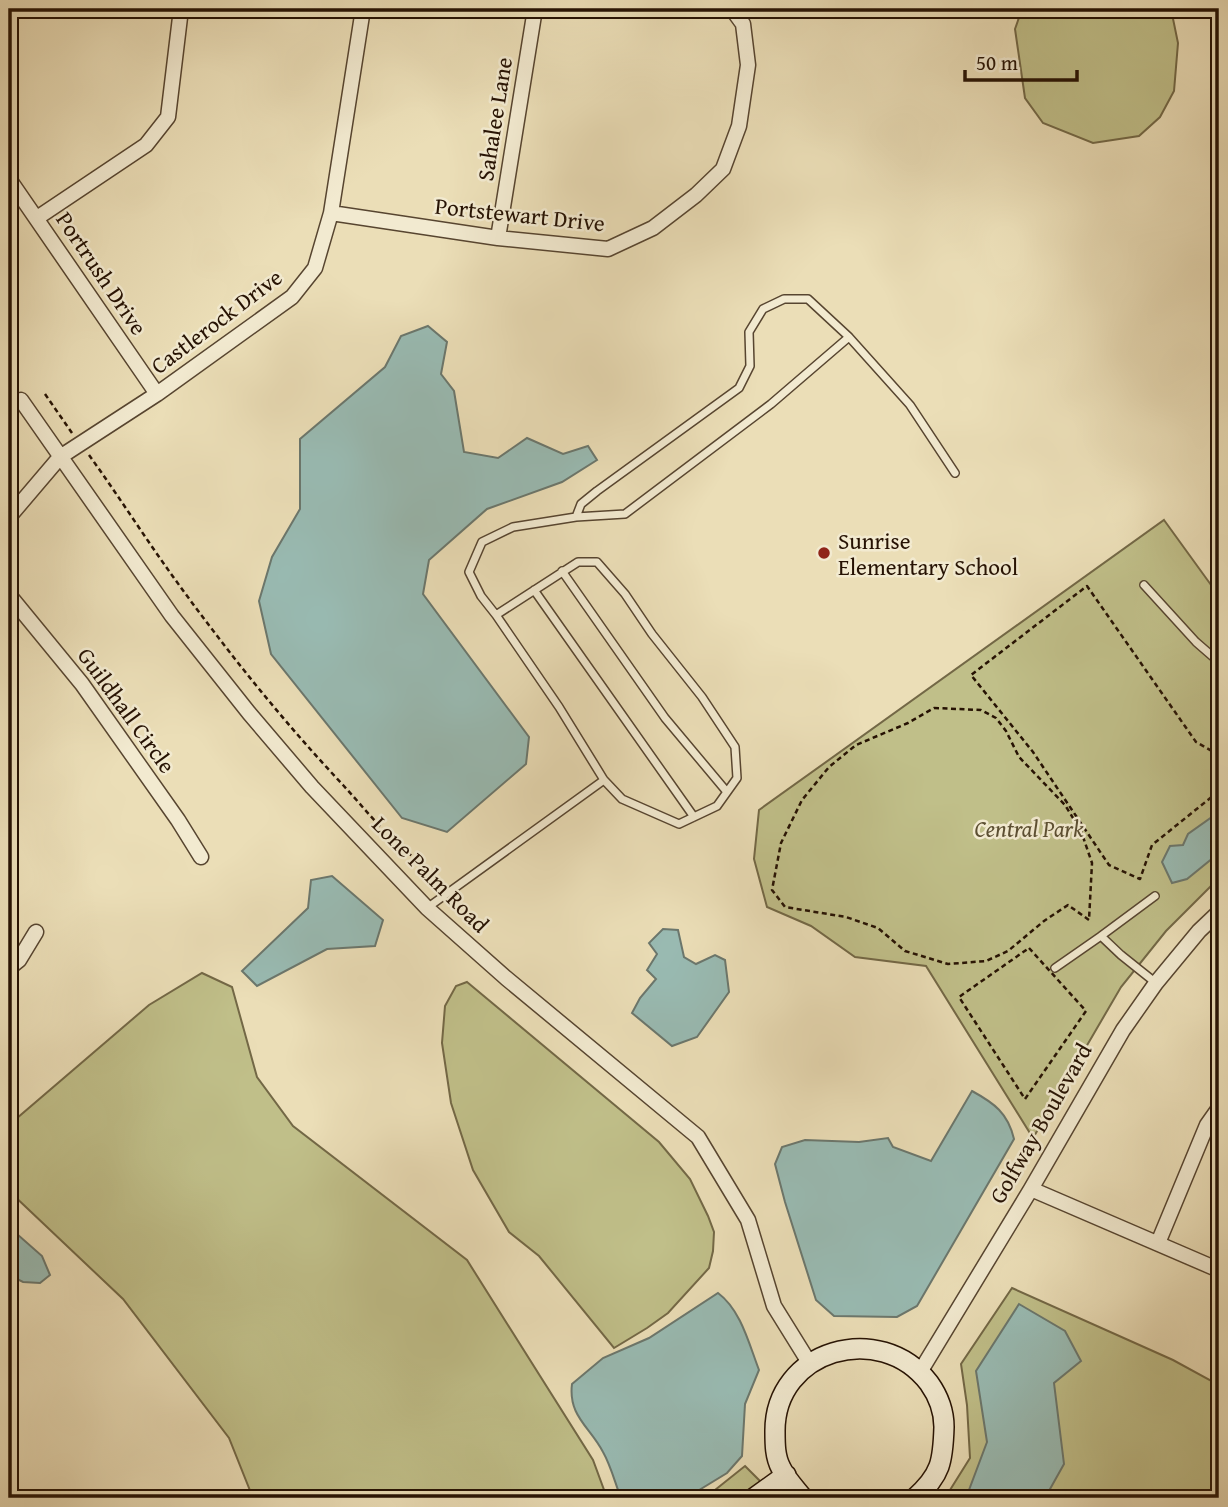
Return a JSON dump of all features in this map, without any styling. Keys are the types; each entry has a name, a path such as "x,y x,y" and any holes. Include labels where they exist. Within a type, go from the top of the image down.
{"street":[{"path":"37,218 146,145 168,117 181,9"},
{"name":"Castlerock Drive","path":"60,457 157,394 292,298 315,268 331,213 363,9"},
{"name":"Sahalee Lane","path":"498,238 535,9"},
{"name":"Portstewart Drive","path":"331,213 498,238 608,249 653,228 696,195 723,169 739,125 748,65 743,24 732,9"},
{"name":"Portrush Drive","path":"9,178 157,394"},
{"name":"Lone Palm Road","path":"21,400 172,616 312,787 427,908 506,978 698,1137 748,1220 774,1306 810,1364"},
{"path":"9,517 60,457"},
{"name":"Guildhall Circle","path":"9,595 82,684 201,857"},
{"name":"Golfway Boulevard","path":"920,1372 1124,1030 1156,983 1199,931 1219,912"},
{"path":"9,968 19,960 36,932"},
{"path":"1157,1243 1207,1125 1219,1108"},
{"path":"1031,1189 1219,1270"},
{"path":"803,1498 781,1469 776,1453 775,1419 783,1396 797,1376 810,1364 830,1353 867,1348 885,1351 920,1372 936,1393 944,1414 943,1455 926,1488 915,1498"},
{"path":"754,1498 786,1475"}],"lane":[{"path":"576,517 581,504 597,491 739,388 750,366 749,332 763,309 784,299 808,299 849,337 910,405 956,473"},
{"path":"496,615 578,562 597,562 625,594 652,634 702,697 735,747 737,778 717,806 679,824 621,799 604,780 559,707 481,596 469,572 482,542 513,527 576,517 625,514 771,404 849,337"},
{"path":"562,571 665,718 727,792"},
{"path":"1144,585 1196,642 1219,662"},
{"path":"534,590 694,817"},
{"path":"427,908 604,780"},
{"path":"1055,968 1155,896"},
{"path":"1101,936 1156,983"}],"path":[{"path":"45,394 175,580 238,663 317,757 401,846 422,863"},
{"path":"1219,755 1196,742 1087,586 971,675 1033,752 1109,865 1140,879 1152,845 1219,791"},
{"path":"934,708 981,710 996,718 1019,757 1065,805 1081,831 1092,863 1089,920 1068,905 1008,951 986,961 948,964 905,951 878,928 846,917 785,907 772,890 786,832 802,800 829,767 856,745 908,723 934,708"},
{"path":"1029,948 1086,1011 1025,1099 959,997 1029,948"}],"green space":[{"path":"1022,9 1171,9 1178,43 1174,91 1160,117 1139,136 1093,143 1043,123 1025,98 1015,29"},
{"name":"Central Park","path":"1164,520 1219,596 1219,878 1166,931 1121,987 1033,1138 926,966 855,957 811,926 767,907 754,859 759,810"},
{"path":"202,973 232,987 257,1077 293,1126 467,1260 593,1460 607,1498 253,1498 229,1438 123,1299 9,1191 9,1125 149,1005"},
{"path":"467,982 659,1142 690,1179 708,1216 714,1232 709,1268 668,1313 614,1348 539,1256 509,1232 473,1170 451,1103 442,1043 445,1006 456,986"},
{"path":"1012,1288 1173,1360 1219,1385 1219,1498 945,1498 970,1458 961,1364"},
{"path":"745,1466 777,1498 705,1498"}],"water":[{"path":"428,326 447,342 441,374 454,391 464,452 498,458 527,438 563,454 588,446 597,460 562,482 487,509 429,560 423,594 529,737 526,764 447,832 402,818 271,654 259,601 272,557 300,509 300,439 385,367 401,336"},
{"path":"1219,812 1219,853 1187,879 1172,883 1162,862 1170,846 1183,845 1188,834"},
{"path":"332,876 383,920 375,946 327,949 257,986 242,971 308,908 311,880"},
{"path":"663,929 678,930 684,957 696,964 715,955 725,960 729,992 697,1037 672,1046 632,1013 640,998 656,979 647,970 657,954 649,943"},
{"path":"972,1091 999,1110 1008,1122 1014,1139 917,1306 897,1317 834,1316 816,1300 785,1202 775,1164 782,1147 805,1140 859,1142 888,1138 893,1147 931,1161"},
{"path":"9,1227 42,1256 50,1275 40,1283 23,1282 9,1275"},
{"path":"718,1293 738,1318 759,1370 745,1404 742,1456 727,1473 686,1498 621,1498 606,1457 573,1405 572,1384 603,1358 649,1338"},
{"path":"1019,1304 1065,1331 1081,1361 1054,1383 1064,1464 1045,1498 966,1498 987,1442 976,1371"}],"place":[{"name":"Sunrise Elementary School","path":"824,553"}]}
